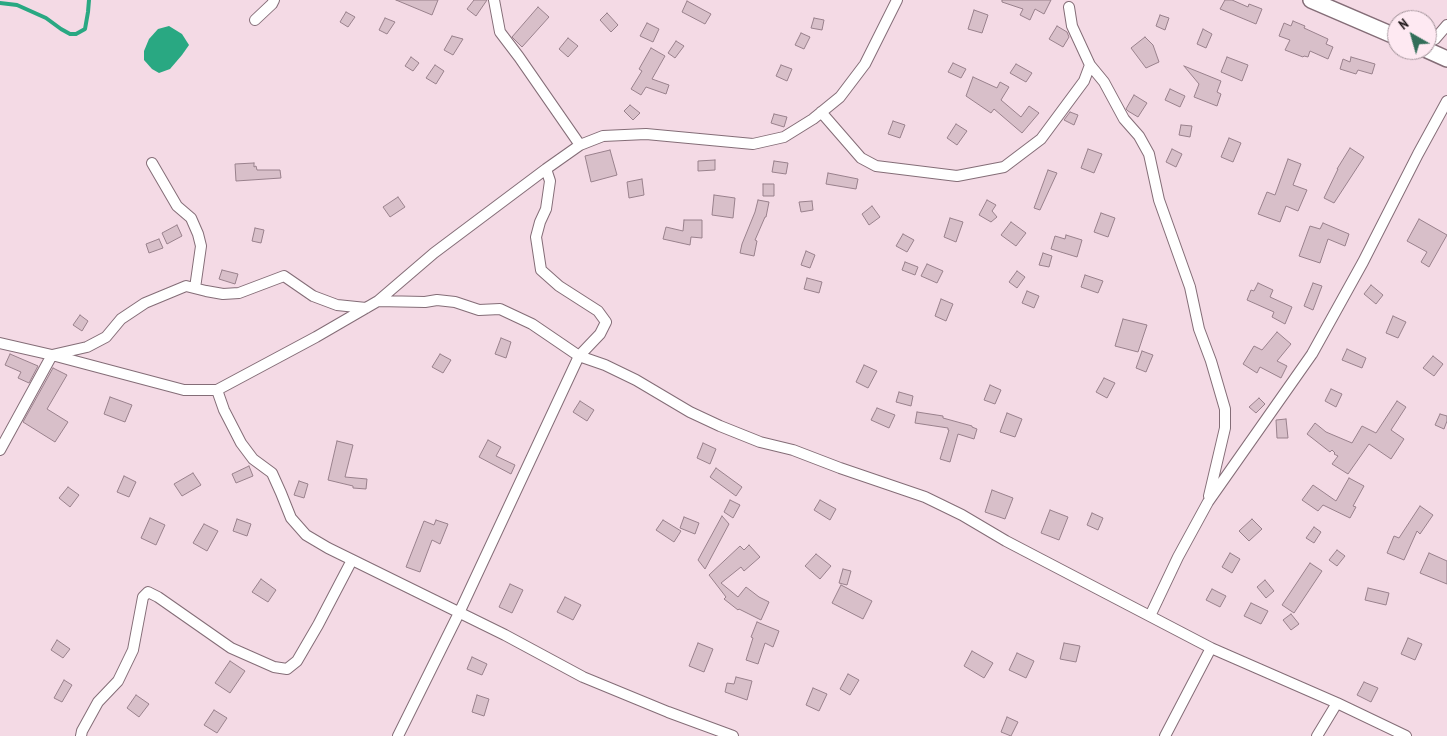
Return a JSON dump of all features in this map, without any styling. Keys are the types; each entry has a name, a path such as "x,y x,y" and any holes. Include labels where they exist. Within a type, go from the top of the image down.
{"street":[{"path":"255,20 274,0"},
{"path":"494,0 500,32 580,145"},
{"path":"0,344 52,355 184,390 217,390 316,337 378,301 434,253 580,145 603,136 646,134 753,144 784,137 840,97 866,64 897,0"},
{"path":"1311,0 1387,33"},
{"path":"1069,7 1072,26 1090,65 1104,82 1124,119 1139,136 1149,154 1159,200 1190,287 1199,329 1211,361 1225,409 1225,428 1208,502"},
{"path":"1437,37 1447,26"},
{"path":"821,112 861,158 876,166 958,176 1004,167 1041,139 1084,81 1090,65"},
{"path":"1150,616 1178,557 1208,502 1312,354 1363,262 1447,101"},
{"path":"152,163 177,206 192,218 198,234 201,246 195,288"},
{"path":"398,736 459,613 579,356 600,334 606,322 598,311 560,286 541,270 536,237 546,209 550,181 546,169"},
{"path":"0,450 52,355 87,347 106,337 121,320 145,303 186,286 206,292 239,293 284,276 313,296 336,305 366,308"},
{"path":"378,301 425,302 437,300 455,302 479,310 500,309 532,324 579,356 605,364 690,412 760,442 793,450 925,497 1211,648 1337,703 1406,736"},
{"path":"217,390 224,410 241,443 253,459 272,473 291,518 306,535 352,560 505,635 583,677 733,736"},
{"path":"81,736 98,702 118,681 133,650 143,596 148,592 231,648 274,667 287,669 298,661 352,560"},
{"path":"1165,736 1211,648"},
{"path":"1317,736 1337,703"}],"shaded area":[{"path":"169,26 182,34 189,45 170,69 159,73 152,69 144,60 144,51 149,39 158,29"}],"building":[{"path":"396,0 438,0 432,15"},
{"path":"474,0 487,0 476,16 467,9"},
{"path":"1002,0 1051,0 1044,14 1035,9 1030,20 1020,15 1023,9 1002,2"},
{"path":"1225,0 1232,0 1248,7 1249,4 1262,9 1256,24 1220,9"},
{"path":"687,1 711,14 705,24 682,12"},
{"path":"538,7 549,17 522,47 512,37"},
{"path":"974,10 988,15 982,33 968,29"},
{"path":"346,12 355,17 348,27 340,22"},
{"path":"607,13 618,25 611,32 600,20"},
{"path":"1160,15 1169,18 1165,30 1156,26"},
{"path":"385,18 395,22 387,34 379,30"},
{"path":"814,18 824,20 822,30 811,28"},
{"path":"1293,21 1328,39 1326,44 1333,47 1328,59 1310,51 1308,57 1303,57 1285,50 1290,40 1279,36 1284,23 1291,26"},
{"path":"647,23 659,29 653,42 640,36"},
{"path":"1057,26 1067,32 1069,37 1063,47 1049,39"},
{"path":"1203,29 1212,34 1206,48 1197,44"},
{"path":"801,33 810,37 804,49 795,45"},
{"path":"452,36 463,39 453,55 444,50"},
{"path":"1145,37 1153,45 1159,62 1146,68 1131,48"},
{"path":"568,38 578,46 568,57 559,49"},
{"path":"676,41 684,46 675,58 668,53"},
{"path":"651,48 665,56 652,79 669,85 666,94 646,87 641,95 631,89 642,71 639,69"},
{"path":"411,57 419,63 413,71 405,66"},
{"path":"1227,57 1248,65 1242,81 1221,72"},
{"path":"1351,57 1375,64 1372,74 1358,70 1356,74 1340,69 1343,59 1350,62"},
{"path":"953,63 966,69 961,78 948,72"},
{"path":"1016,64 1032,73 1026,82 1010,73"},
{"path":"435,65 444,71 436,84 426,78"},
{"path":"781,65 792,69 787,81 776,76"},
{"path":"1184,66 1221,81 1217,92 1221,94 1217,106 1194,97 1199,84"},
{"path":"973,77 997,88 1000,82 1009,87 1001,100 1021,117 1029,106 1039,113 1022,133 994,109 991,113 966,96"},
{"path":"1170,89 1185,96 1180,107 1165,100"},
{"path":"1134,95 1147,103 1138,117 1126,109"},
{"path":"630,105 640,113 633,120 624,111"},
{"path":"1070,112 1078,115 1074,125 1064,120"},
{"path":"774,114 787,117 784,127 771,123"},
{"path":"893,121 905,125 900,138 888,134"},
{"path":"956,124 967,131 957,145 947,138"},
{"path":"1181,125 1192,126 1190,137 1179,135"},
{"path":"1229,138 1241,143 1233,162 1221,157"},
{"path":"1350,148 1364,157 1334,203 1324,198 1337,169"},
{"path":"1088,149 1102,154 1094,173 1081,168"},
{"path":"1172,149 1182,154 1176,167 1166,162"},
{"path":"610,150 617,175 591,182 585,156"},
{"path":"1288,159 1301,164 1293,185 1307,190 1298,211 1286,206 1280,222 1258,214 1267,192 1275,195"},
{"path":"715,160 715,170 698,171 698,161"},
{"path":"774,161 788,163 786,174 772,172"},
{"path":"254,163 254,167 256,166 257,170 280,170 281,178 236,181 235,164"},
{"path":"1048,170 1057,173 1040,210 1034,208"},
{"path":"828,173 858,179 856,189 826,184"},
{"path":"642,179 644,195 629,198 627,182"},
{"path":"763,184 774,184 774,196 763,196"},
{"path":"714,195 735,198 733,218 712,215"},
{"path":"398,197 405,207 390,217 383,207"},
{"path":"758,200 769,202 766,217 755,240 757,241 754,256 740,253"},
{"path":"987,200 996,205 992,211 997,217 991,222 979,215"},
{"path":"812,201 813,210 801,212 799,202"},
{"path":"872,206 880,217 869,225 862,214"},
{"path":"1101,213 1115,218 1108,237 1094,232"},
{"path":"950,218 963,222 956,242 944,237"},
{"path":"1419,219 1447,235 1429,267 1421,262 1427,252 1407,241"},
{"path":"684,220 702,220 702,238 691,237 690,245 663,239 666,227 683,231"},
{"path":"1011,222 1026,233 1016,246 1001,235"},
{"path":"1323,223 1349,234 1345,246 1328,239 1320,263 1299,256 1310,226 1320,229"},
{"path":"177,225 182,236 167,244 162,233"},
{"path":"255,228 264,230 261,243 252,241"},
{"path":"903,234 914,240 907,252 896,246"},
{"path":"1066,235 1082,240 1077,257 1051,249 1055,236 1065,239"},
{"path":"159,239 163,248 149,253 146,244"},
{"path":"806,251 815,255 810,268 801,265"},
{"path":"1043,253 1052,256 1049,267 1039,265"},
{"path":"905,262 918,267 915,275 902,270"},
{"path":"927,264 943,271 937,283 921,276"},
{"path":"222,270 238,274 235,284 219,279"},
{"path":"1017,271 1025,277 1017,288 1009,282"},
{"path":"1085,275 1103,281 1098,293 1081,287"},
{"path":"807,278 822,282 819,293 804,289"},
{"path":"1258,283 1273,290 1270,297 1292,307 1285,324 1272,317 1274,312 1247,300 1251,290 1254,291"},
{"path":"1313,283 1322,286 1313,310 1304,306"},
{"path":"1371,285 1383,295 1376,304 1364,294"},
{"path":"1027,291 1039,296 1034,308 1022,303"},
{"path":"941,299 953,304 946,321 935,316"},
{"path":"80,315 88,321 82,331 73,325"},
{"path":"1393,316 1406,322 1398,338 1386,333"},
{"path":"1123,319 1147,325 1138,352 1115,346"},
{"path":"1277,332 1291,344 1277,361 1287,366 1281,378 1260,367 1257,373 1243,364 1254,346 1262,350"},
{"path":"501,338 511,342 506,358 495,354"},
{"path":"1347,349 1366,358 1362,368 1342,360"},
{"path":"1142,351 1153,355 1146,372 1136,368"},
{"path":"10,354 38,366 29,383 18,378 21,372 5,365"},
{"path":"440,354 451,360 443,373 432,367"},
{"path":"1433,356 1443,364 1434,376 1423,368"},
{"path":"864,365 877,371 868,388 856,382"},
{"path":"53,368 67,375 47,409 68,422 55,442 23,422"},
{"path":"1104,378 1115,383 1107,398 1096,392"},
{"path":"990,385 1001,390 995,404 984,400"},
{"path":"1331,389 1342,394 1336,407 1325,401"},
{"path":"899,392 913,396 911,406 896,402"},
{"path":"110,397 132,405 125,422 104,414"},
{"path":"1259,398 1265,404 1256,413 1249,407"},
{"path":"580,401 594,410 587,421 573,412"},
{"path":"1397,401 1406,407 1391,430 1404,439 1391,459 1369,444 1348,474 1332,464 1338,456 1332,450 1330,452 1307,434 1315,423 1326,432 1352,443 1362,426 1376,433"},
{"path":"877,408 895,415 889,428 871,420"},
{"path":"917,412 943,416 943,418 972,426 977,429 974,439 958,434 950,462 940,459 949,430 948,428 915,423"},
{"path":"1007,413 1022,419 1015,437 1000,432"},
{"path":"1440,414 1447,416 1444,429 1435,425"},
{"path":"1286,419 1288,438 1277,438 1276,420"},
{"path":"488,440 501,447 496,456 515,465 511,474 479,457"},
{"path":"337,441 353,445 345,477 367,479 366,489 353,488 353,486 328,480"},
{"path":"703,443 716,449 710,464 697,458"},
{"path":"249,466 253,476 236,483 232,474"},
{"path":"716,468 742,487 736,496 710,477"},
{"path":"193,473 201,485 182,496 174,484"},
{"path":"124,476 136,482 129,497 117,492"},
{"path":"1349,478 1364,486 1353,506 1356,507 1350,518 1323,505 1318,511 1302,500 1313,485 1336,501"},
{"path":"299,481 308,484 304,498 294,495"},
{"path":"68,487 79,495 70,507 59,498"},
{"path":"992,490 1013,498 1005,519 985,512"},
{"path":"730,500 740,505 733,518 724,512"},
{"path":"820,500 836,509 830,520 814,510"},
{"path":"1420,506 1433,515 1420,534 1417,531 1404,560 1387,553 1394,536 1399,538"},
{"path":"1050,510 1068,517 1059,540 1041,533"},
{"path":"1092,513 1103,518 1098,530 1087,525"},
{"path":"722,516 729,524 705,569 698,560"},
{"path":"684,517 699,523 695,534 680,528"},
{"path":"150,518 165,525 156,545 141,538"},
{"path":"237,519 251,524 247,536 233,531"},
{"path":"1252,519 1262,529 1249,541 1239,531"},
{"path":"436,520 448,524 440,544 432,540 420,572 406,567 424,521 434,525"},
{"path":"663,520 681,531 674,542 656,530"},
{"path":"204,524 218,531 207,551 193,543"},
{"path":"1314,527 1321,532 1314,543 1306,538"},
{"path":"749,545 760,557 744,571 741,567 721,583 738,597 746,587 769,602 761,620 738,610 724,599 726,597 709,575 740,546 744,550"},
{"path":"1337,550 1345,556 1337,566 1329,560"},
{"path":"1230,553 1240,559 1232,573 1222,567"},
{"path":"1429,553 1447,561 1447,584 1420,573"},
{"path":"816,554 831,566 820,579 805,566"},
{"path":"1310,563 1322,571 1294,613 1282,605"},
{"path":"843,569 851,571 847,585 839,583"},
{"path":"261,579 276,590 268,602 252,592"},
{"path":"1265,580 1274,591 1266,598 1257,587"},
{"path":"510,584 523,590 512,613 499,607"},
{"path":"841,585 872,601 863,619 832,603"},
{"path":"1368,588 1389,593 1386,605 1365,600"},
{"path":"1212,589 1226,596 1220,607 1206,600"},
{"path":"565,597 581,605 573,620 557,612"},
{"path":"1251,603 1268,611 1261,624 1244,616"},
{"path":"1291,614 1299,624 1291,630 1283,620"},
{"path":"757,622 779,631 773,647 765,643 758,664 746,660 753,638 751,637"},
{"path":"1408,638 1422,644 1415,660 1401,654"},
{"path":"57,640 70,649 63,658 51,650"},
{"path":"698,643 713,649 704,672 689,666"},
{"path":"1064,643 1080,646 1076,662 1060,659"},
{"path":"972,651 993,663 984,678 964,666"},
{"path":"1017,653 1034,661 1026,678 1009,670"},
{"path":"472,657 487,664 482,675 467,669"},
{"path":"230,661 245,671 230,693 215,683"},
{"path":"848,674 859,680 850,695 840,689"},
{"path":"736,677 752,681 747,700 725,692 727,683 734,684"},
{"path":"64,680 72,685 62,702 54,698"},
{"path":"1364,682 1378,688 1371,702 1357,695"},
{"path":"813,688 827,694 819,711 806,705"},
{"path":"136,695 149,704 139,717 127,708"},
{"path":"477,695 489,699 484,716 472,712"},
{"path":"214,710 227,718 217,733 204,725"},
{"path":"1007,717 1018,722 1011,736 1001,732"}],"waterway":[{"path":"0,3 17,5 46,18 70,34 76,34 85,29 89,0"}]}
